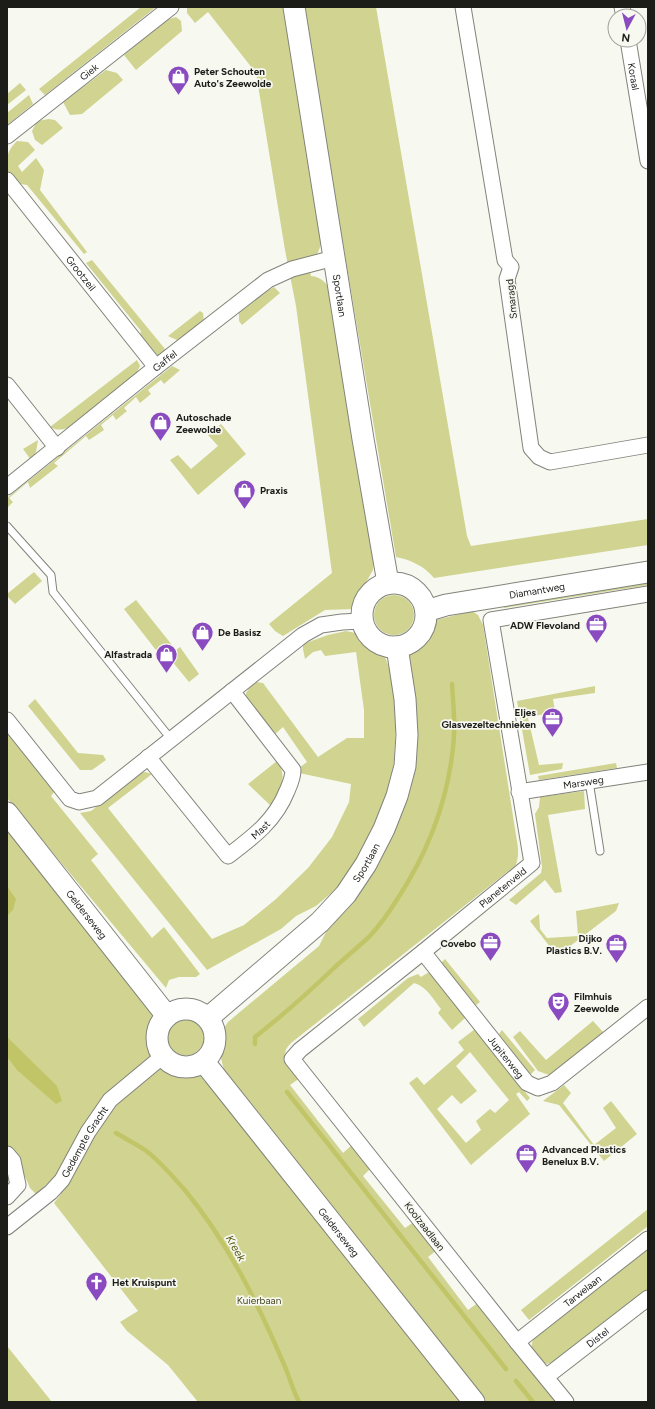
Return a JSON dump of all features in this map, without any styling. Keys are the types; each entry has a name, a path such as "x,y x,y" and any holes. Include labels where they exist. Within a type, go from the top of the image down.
{"street":[{"name":"Giek","path":"7,136 171,7"},
{"name":"Sportlaan","path":"294,7 363,439 388,583"},
{"name":"Smaragd","path":"463,7 505,260 511,267 507,278 531,448 538,456 550,462 648,446"},
{"name":"Koraal","path":"629,48 648,161"},
{"name":"Grootzeil","path":"7,180 156,367"},
{"name":"Gaffel","path":"7,487 156,367 268,280 292,269 334,258"},
{"path":"7,385 57,448"},
{"name":"Diamantweg","path":"426,611 446,605 648,572"},
{"path":"388,583 402,583 413,589 422,599 426,611 425,624 419,635 410,643 398,647 381,645 368,635 361,621 363,604 373,590 388,583"},
{"path":"491,620 648,594"},
{"name":"Planetenveld","path":"300,1050 532,863 487,598"},
{"path":"7,720 70,799 79,802 97,798 303,635 321,625 361,621"},
{"name":"Sportlaan","path":"208,1018 320,922 346,894 366,864 384,830 397,796 403,773 407,735 405,699 398,647"},
{"name":"Mast","path":"148,757 228,856 254,837 270,821 284,799 293,778 293,770 232,691"},
{"name":"Marsweg","path":"519,792 648,772"},
{"name":"Gelderseweg","path":"7,813 167,1016"},
{"name":"Jupiterweg","path":"423,952 526,1083 538,1088 552,1083 648,1007"},
{"path":"188,1009 199,1012 208,1018 215,1032 214,1049 204,1062 190,1068 175,1065 162,1056 158,1046 157,1035 160,1024 167,1016 177,1010 188,1009"},
{"name":"Koolzaadlaan","path":"300,1050 292,1059 566,1402"},
{"name":"Gedempte Gracht","path":"7,1227 51,1192 62,1180 88,1132 110,1100 162,1056"},
{"name":"Gelderseweg","path":"204,1062 474,1402"},
{"path":"7,1154 13,1161 18,1185 7,1197"},
{"name":"Tarwelaan","path":"517,1342 648,1239"},
{"name":"Distel","path":"546,1377 648,1298"}],"lane":[{"path":"7,526 51,575 54,592 171,739"},
{"path":"589,781 600,851"}],"green space":[{"path":"141,7 156,7 45,95 39,89"},
{"path":"187,7 283,7 322,242 317,255 308,262 311,276 323,281 332,292 374,558 373,570 357,598 354,609 325,610 283,636 275,631 269,624 332,573 296,306 285,250 256,73 208,12 195,23 187,13"},
{"path":"303,7 376,7 467,536 471,546 648,519 648,545 434,578 417,564 396,557"},
{"path":"176,17 181,21 182,31 136,70 124,55 166,20"},
{"path":"106,70 117,73 123,80 82,114 70,115 63,102"},
{"path":"20,83 26,90 7,105 7,94"},
{"path":"29,95 33,104 7,125 7,113"},
{"path":"49,119 55,120 63,128 42,145 35,140 32,131 37,121"},
{"path":"17,141 28,142 35,150 18,166 22,172 36,158 44,170 40,190 87,252 84,254 27,185 21,184 7,172 8,155 11,148"},
{"path":"92,260 165,349 163,355 158,356 140,335 141,331 86,263"},
{"path":"274,287 280,293 242,325 239,321 239,313"},
{"path":"200,311 203,313 204,322 186,338 177,340 168,336"},
{"path":"137,360 140,366 136,374 74,425 62,429 50,427"},
{"path":"172,366 180,370 164,384 161,380 148,390 151,394 140,403 136,397 124,408 127,411 116,420 113,415 101,425 104,430 89,440 86,436 54,463 58,466 30,488 28,482 9,498 13,502 7,508 7,498"},
{"path":"221,424 246,454 198,495 170,460 178,455 191,469 218,446 208,435"},
{"path":"38,440 36,452 31,460 23,449"},
{"path":"34,572 42,581 15,604 7,596 7,594"},
{"path":"648,578 648,585 504,608 502,602"},
{"path":"398,595 405,598 411,604 414,615 413,623 405,632 398,635 390,635 383,632 375,623 374,611 377,604 386,596"},
{"path":"136,600 176,650 180,647 199,674 189,682 171,660 166,663 124,609"},
{"path":"472,611 478,615 483,625 518,848 516,865 291,1043 285,1052 285,1057 300,1078 290,1085 343,1153 352,1145 371,1168 363,1176 405,1228 414,1222 437,1250 428,1257 468,1310 479,1302 557,1402 484,1402 268,1129 224,1070 220,1051 222,1033 228,1022 319,946 331,922 382,851 415,697 410,653 426,633 432,621"},
{"path":"346,631 360,634 370,646 384,654 391,673 397,704 394,762 386,801 373,832 346,879 336,889 316,906 296,916 281,929 207,970 80,813 91,811 140,773 145,772 152,774 108,808 212,939 244,925 276,899 308,868 332,837 349,802 351,784 299,773 299,768 307,762 283,727 273,736 246,700 246,693 256,682 263,683 318,757 347,738 364,738 364,710 356,652 325,656 321,650 313,652 305,659 303,649 303,644 328,635"},
{"path":"595,686 595,693 553,699 555,711 528,718 539,765 563,763 562,769 530,775 517,701"},
{"path":"35,699 78,753 103,755 106,760 92,770 80,770 28,706"},
{"path":"7,731 55,791 51,796 98,854 91,860 152,938 164,927 200,974 196,977 179,977 169,980 166,988 7,798"},
{"path":"277,761 281,767 283,779 272,807 248,784"},
{"path":"616,763 617,768 539,780 538,776"},
{"path":"584,791 585,809 548,815 562,892 555,893 545,880 516,905 509,900 541,873 542,867 535,814 539,807 540,797"},
{"name":"Kuierbaan","path":"7,827 168,1034 174,1025 182,1020 191,1020 200,1027 204,1037 202,1046 195,1053 185,1056 205,1082 207,1081 463,1402 198,1402 168,1365 127,1331 120,1322 138,1311 54,1203 61,1194 51,1180 36,1194 30,1188 17,1158 7,1146"},
{"path":"619,903 616,911 557,956 530,921 539,914 540,929 547,938 578,936 576,911"},
{"path":"445,959 480,1002 476,1005 441,963"},
{"path":"429,972 465,1018 452,1030 438,1013 441,1009 432,997 423,987 414,983 364,1027 358,1019 408,978 418,974 421,977"},
{"path":"593,1021 604,1033 549,1075 538,1071 513,1037 520,1031 546,1060"},
{"path":"475,1029 530,1098 527,1101 519,1092 516,1094 530,1114 471,1165 409,1083 417,1077 424,1085 464,1050 458,1042","holes":["470,1052 509,1100 495,1113 490,1109 476,1121 481,1130 466,1143 437,1109 452,1095 461,1104 477,1091 456,1066"]},
{"path":"502,1030 535,1070 530,1075 499,1034"},
{"path":"564,1085 571,1093 563,1103 594,1145 616,1128 603,1108 611,1101 637,1134 604,1161 559,1105 543,1101"},
{"path":"648,1209 648,1226 529,1320 521,1310"},
{"path":"648,1248 648,1289 556,1361 547,1364 535,1356 532,1345 536,1336"},
{"path":"7,1346 52,1402 7,1402"}],"shaded area":[{"path":"7,886 16,899 13,910 7,916"},
{"path":"7,1037 57,1086 62,1101 56,1104 17,1070 7,1057"}],"waterway":[{"path":"255,1044 255,1037 296,1003 369,937 395,903 420,860 429,841 443,800 452,758 454,736 452,684"},
{"path":"287,1092 506,1369"},
{"name":"Kreek","path":"116,1133 145,1150 161,1164 199,1208 227,1249 262,1315 299,1402"},
{"path":"516,1381 533,1402"}],"place":[{"name":"Peter Schouten Auto's Zeewolde","path":"178,96"},
{"name":"Autoschade Zeewolde","path":"160,442"},
{"name":"Praxis","path":"245,510"},
{"name":"ADW Flevoland","path":"596,644"},
{"name":"De Basisz","path":"203,652"},
{"name":"Alfastrada","path":"167,674"},
{"name":"Eljes Glasvezeltechnieken","path":"552,738"},
{"name":"Covebo","path":"491,962"},
{"name":"Dijko Plastics B.V.","path":"617,964"},
{"name":"Filmhuis Zeewolde","path":"558,1022"},
{"name":"Advanced Plastics Benelux B.V.","path":"527,1174"},
{"name":"Het Kruispunt","path":"96,1302"}]}
